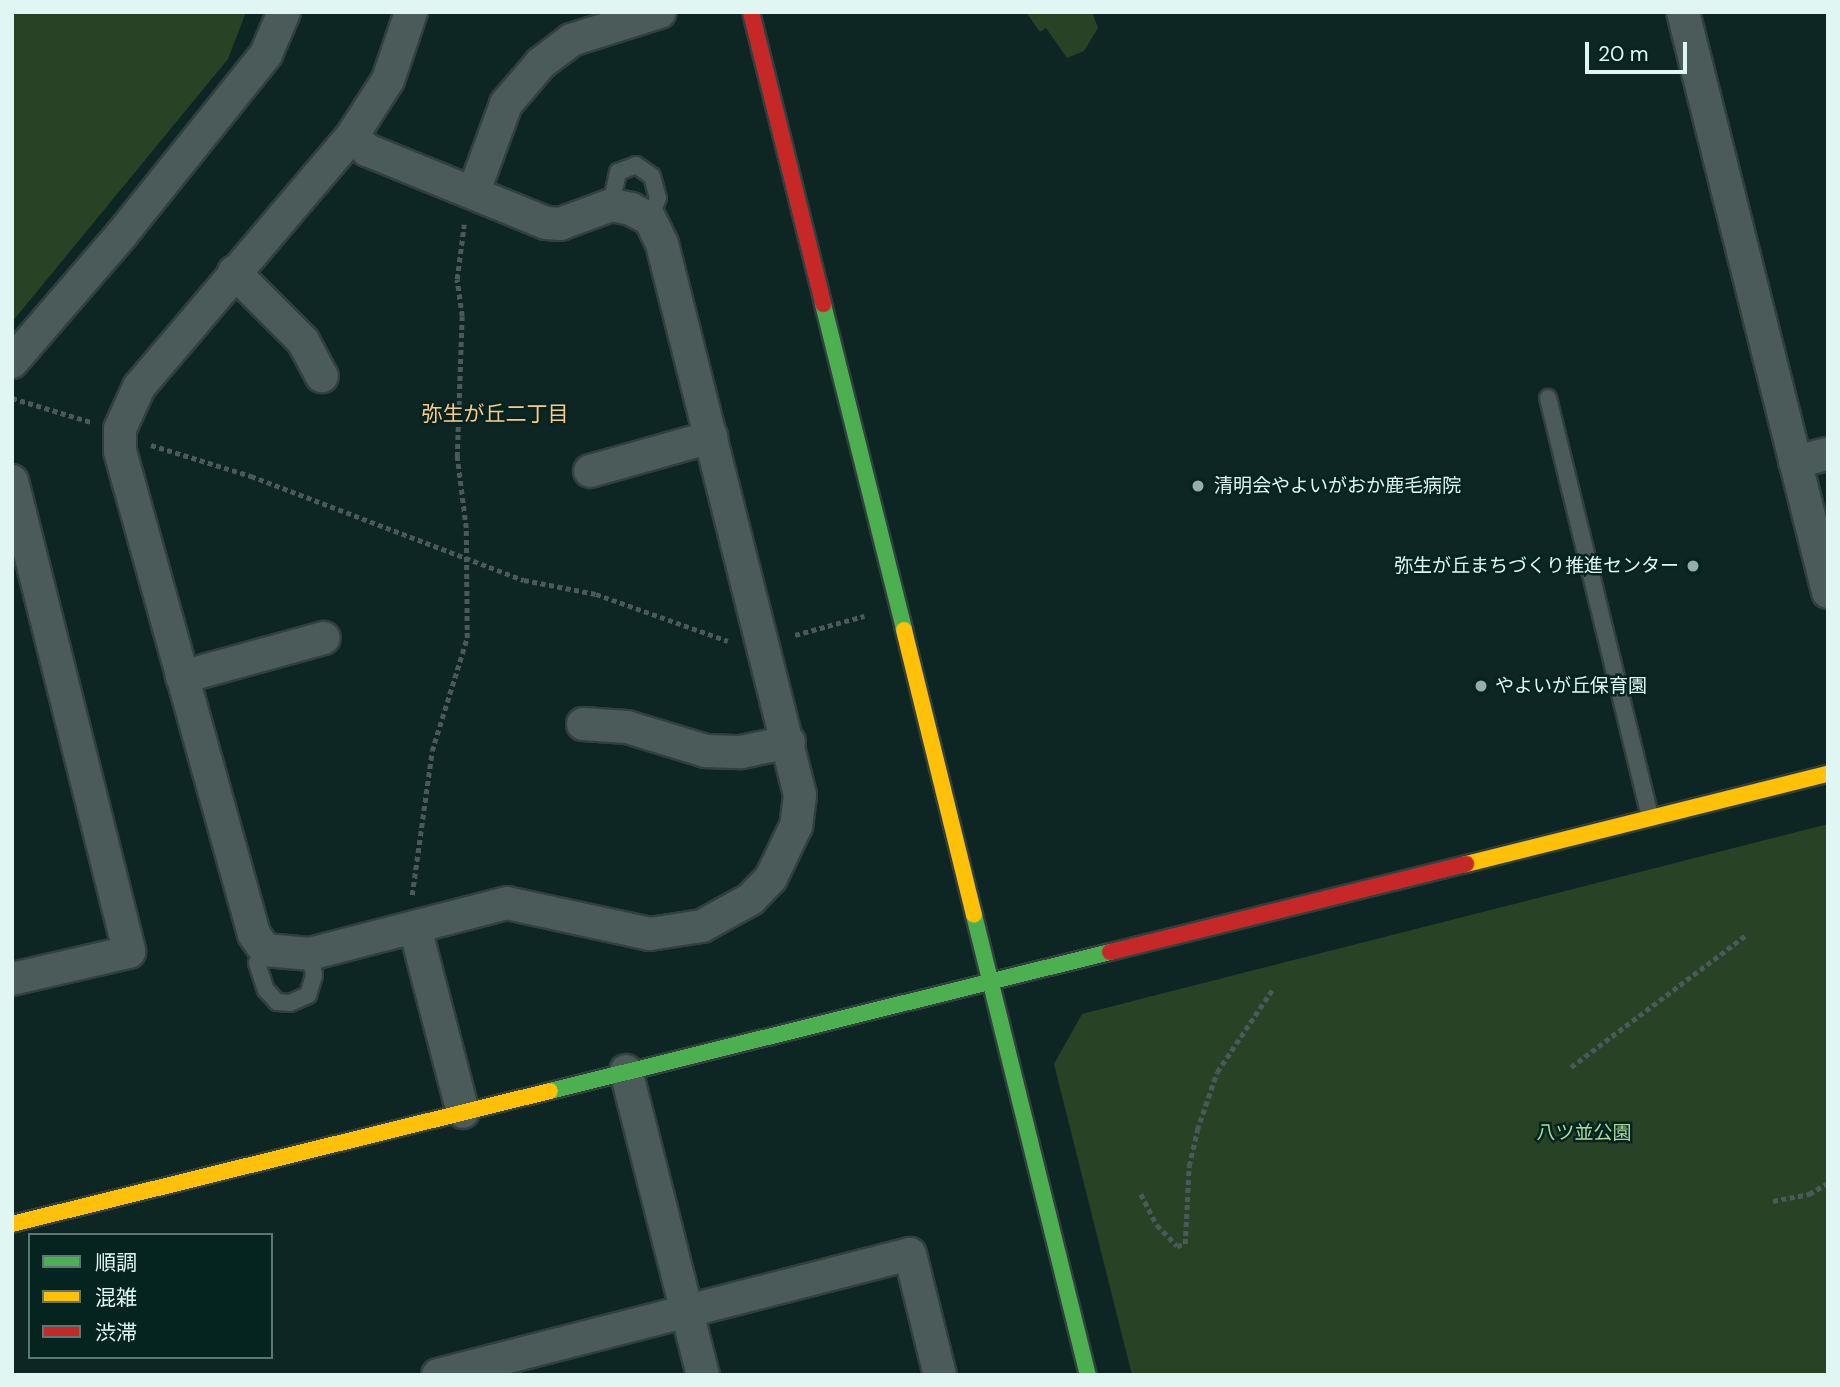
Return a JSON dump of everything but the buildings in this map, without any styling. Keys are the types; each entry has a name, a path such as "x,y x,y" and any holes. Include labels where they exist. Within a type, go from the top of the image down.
{"street":[{"path":"12,362 122,234 266,54 284,12"},
{"path":"352,136 367,150 474,191 546,223 560,223 611,205 650,219 662,244 789,742 800,796 788,848 771,878 751,899 702,926 650,934 507,903 310,954 265,950 254,934 120,451 120,429 139,387 352,136 388,80 411,12"},
{"path":"474,191 506,104 541,62 602,21 660,12"},
{"path":"751,12 1087,1375"},
{"path":"1682,12 1828,592"},
{"path":"234,272 303,341 322,376"},
{"path":"590,471 711,437"},
{"path":"1795,462 1828,454"},
{"path":"12,481 129,952 12,979"},
{"path":"183,677 324,638"},
{"path":"583,724 627,727 706,751 741,752 789,742"},
{"path":"12,1224 1828,774"},
{"path":"415,928 463,1112"},
{"path":"626,1071 703,1375"},
{"path":"438,1375 472,1371 910,1254 940,1375"}],"lane":[{"path":"611,205 618,172 636,165 652,176 657,198 650,219"},
{"path":"1548,398 1650,818"},
{"path":"265,950 257,963 266,990 276,1002 290,1003 308,995 314,975 310,954"}],"path":[{"path":"415,928 411,884 432,751 467,638 467,559 457,457 462,316 457,279 461,235 474,191"},
{"path":"12,398 120,429 155,446 251,475 524,580 596,594 720,640 764,644 868,615"},
{"path":"1572,1067 1745,936"},
{"path":"1141,1194 1157,1225 1177,1246 1185,1244 1189,1166 1200,1120 1217,1072 1272,990"},
{"path":"1773,1201 1809,1194 1828,1183"}],"green space":[{"path":"12,12 246,12 228,59 12,322"},
{"path":"1026,12 1092,12 1098,28 1084,51 1067,58 1046,28 1040,32"},
{"name":"八ツ並公園","path":"1828,824 1828,1375 1132,1375 1054,1064 1082,1014"}],"traffic: fast":[{"path":"823,304 904,630"},
{"path":"974,915 1088,1375"},
{"path":"550,1091 1110,952"}],"traffic: slow":[{"path":"904,630 974,915"},
{"path":"1466,864 1828,774"},
{"path":"12,1224 550,1091"}],"traffic: jam":[{"path":"751,12 823,304"},
{"path":"1110,952 1466,864"}],"place":[{"name":"清明会やよいがおか鹿毛病院","path":"1198,486"},
{"name":"弥生が丘まちづくり推進センター","path":"1693,566"},
{"name":"やよいが丘保育園","path":"1481,686"}],"district":[{"name":"弥生が丘二丁目","path":"495,414"}]}
